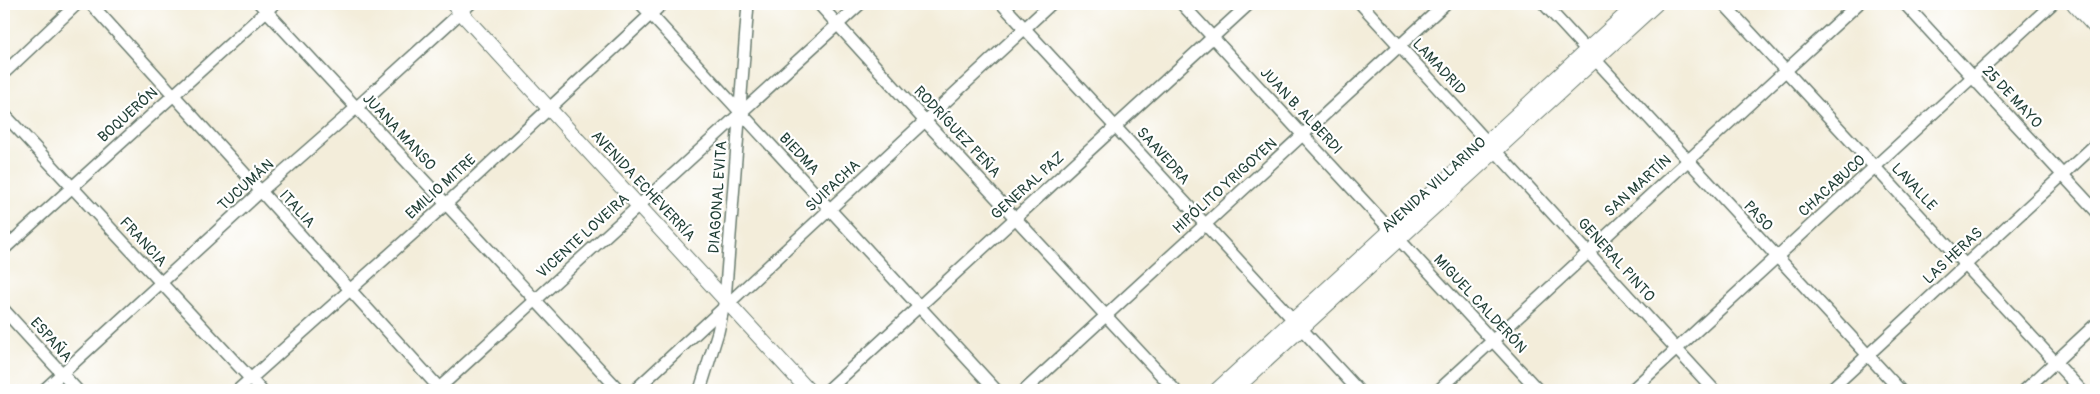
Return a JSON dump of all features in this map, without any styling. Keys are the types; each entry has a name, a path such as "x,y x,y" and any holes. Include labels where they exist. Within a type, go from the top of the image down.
{"main road":[{"name":"AVENIDA VILLARINO","path":"1591,55 1637,4"},
{"name":"AVENIDA VILLARINO","path":"1234,390 1297,325 1395,234 1591,55 1656,4"},
{"path":"2074,4 2096,28"},
{"path":"2089,4 2096,11"},
{"name":"AVENIDA ECHEVERRÍA","path":"462,7 549,108 725,304 808,390"},
{"name":"AVENIDA VILLARINO","path":"1217,390 1297,325"}],"street":[{"path":"4,73 77,4"},
{"name":"ITALIA","path":"91,4 439,390"},
{"name":"BIEDMA","path":"641,4 996,390"},
{"name":"EMILIO MITRE","path":"238,390 446,204 662,4"},
{"name":"DIAGONAL EVITA","path":"700,390 725,304 748,4"},
{"name":"RODRÍGUEZ PEÑA","path":"819,4 1175,390"},
{"name":"VICENTE LOVEIRA","path":"439,390 860,4"},
{"name":"SAAVEDRA","path":"1002,4 1358,390"},
{"name":"SUIPACHA","path":"634,390 1052,4"},
{"name":"JUAN B. ALBERDI","path":"1182,4 1395,234"},
{"name":"GENERAL PAZ","path":"828,390 1249,4"},
{"name":"LAMADRID","path":"1361,4 1492,146"},
{"name":"HIPÓLITO YRIGOYEN","path":"1025,390 1445,4"},
{"name":"PASO","path":"1544,4 1776,258 1900,390"},
{"name":"LAVALLE","path":"1724,4 2081,390"},
{"name":"SAN MARTÍN","path":"1438,390 1858,4"},
{"name":"25 DE MAYO","path":"1905,4 2096,211"},
{"name":"CHACABUCO","path":"1632,390 2052,4"},
{"name":"BOQUERÓN","path":"4,249 173,95 267,6"},
{"name":"JUANA MANSO","path":"267,6 356,108 619,390"},
{"name":"TUCUMÁN","path":"44,390 260,192 356,108 462,7"},
{"name":"FRANCIA","path":"4,114 261,390"},
{"name":"LAS HERAS","path":"1830,390 2096,144"},
{"name":"GENERAL PINTO","path":"1492,146 1714,390"},
{"name":"MIGUEL CALDERÓN","path":"1395,234 1538,390"},
{"name":"ESPAÑA","path":"4,310 77,390"},
{"path":"2024,390 2096,324"}]}
